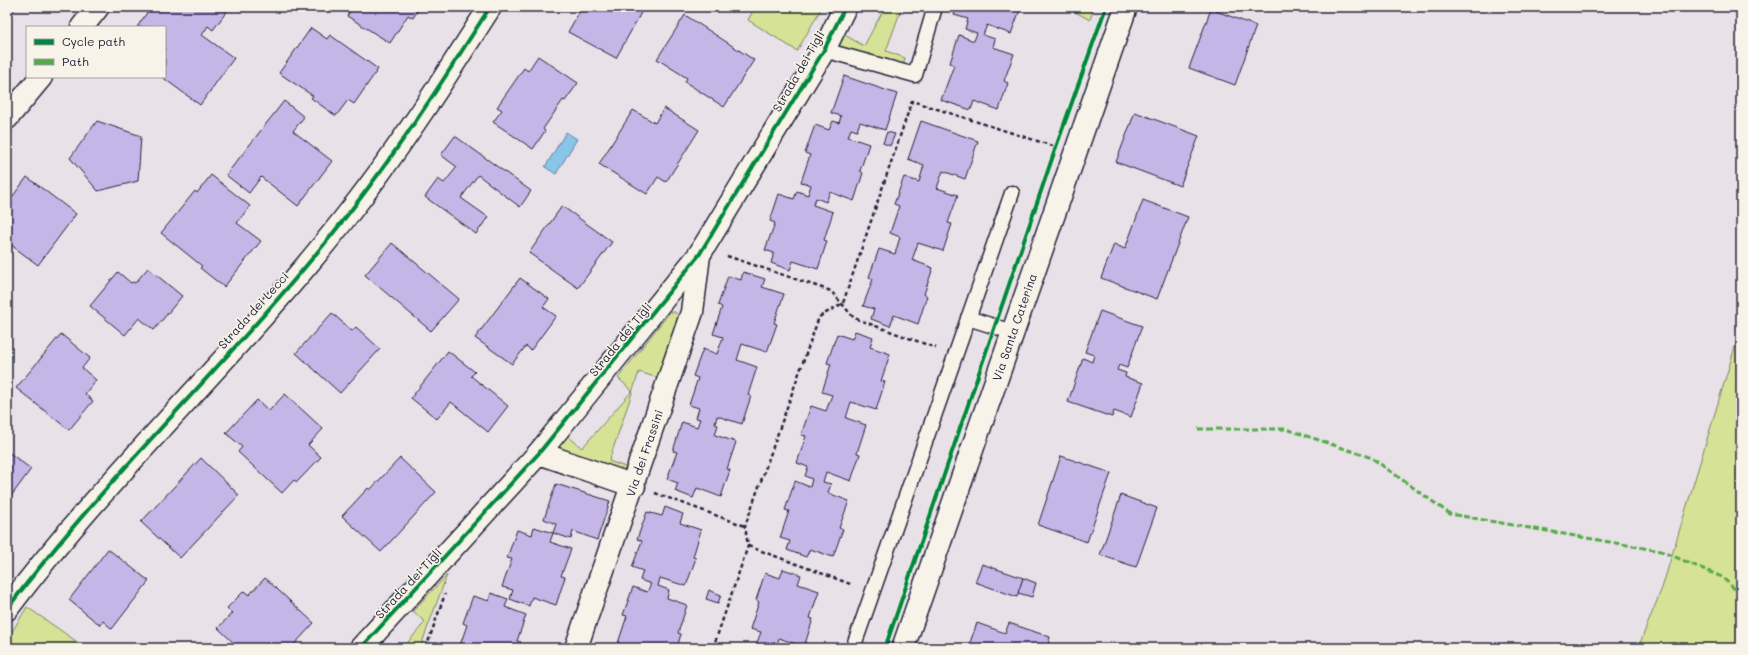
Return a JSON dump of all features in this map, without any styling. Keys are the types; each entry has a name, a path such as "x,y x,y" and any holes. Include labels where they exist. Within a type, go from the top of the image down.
{"street":[{"path":"83,26 98,7"},
{"name":"Strada dei Lecci","path":"7,609 46,556 281,294 352,210 430,101 490,7"},
{"name":"Strada dei Tigli","path":"362,648 539,454 701,252 824,50 845,7"},
{"name":"Via Santa Caterina","path":"902,648 1126,7"},
{"path":"7,118 40,78"},
{"name":"Via dei Frassini","path":"576,648 634,486 692,312 701,252"},
{"path":"539,454 634,486"}],"lane":[{"path":"824,50 915,75 935,7"},
{"path":"853,648 1012,193"},
{"path":"968,318 1012,332"}],"path":[{"path":"713,648 748,546 745,526 819,317 843,304 912,101 1056,146"},
{"path":"1053,154 1058,139"},
{"path":"701,252 831,291 854,318 956,354"},
{"path":"634,486 745,526"},
{"path":"748,546 872,592"},
{"path":"426,648 446,591"}],"green space":[{"path":"755,7 822,7 797,51 748,20"},
{"path":"885,7 902,7 886,51 905,58 903,67 836,47 843,34 864,46"},
{"path":"1066,7 1094,7 1090,20"},
{"path":"670,312 675,312 678,316 678,322 658,378 639,372 609,461 628,468 625,476 556,450 567,435 582,448 632,391 618,378"},
{"path":"1741,327 1741,648 1638,648 1662,588"},
{"path":"447,575 420,648 403,648 425,622 413,611"},
{"path":"27,607 86,648 7,648 7,640"}],"water":[{"path":"566,132 577,139 556,174 545,167"}],"building":[{"path":"7,7 17,7 7,18"},
{"path":"151,7 230,7 213,30 208,26 202,35 234,58 200,105 163,78 166,78 166,26 138,26"},
{"path":"353,7 420,7 413,18 408,15 390,43 347,16"},
{"path":"582,7 636,7 642,11 616,58 568,32"},
{"path":"957,7 1021,7 1011,34 987,25 983,35 995,39 993,47 1014,54 1004,81 1008,83 999,110 974,101 971,110 941,100 954,65 950,63 959,35 974,41 977,33 965,29 968,19 954,15"},
{"path":"1211,9 1256,26 1235,85 1189,68"},
{"path":"685,15 754,60 724,107 685,82 687,78 657,59"},
{"path":"311,28 327,39 330,35 378,69 354,104 348,100 336,116 311,98 313,96 279,73"},
{"path":"538,56 578,83 565,101 563,100 543,129 545,131 533,149 493,122 502,110 497,107 524,68 528,71"},
{"path":"844,76 897,94 885,130 860,122 857,131 851,129 848,137 869,144 860,171 863,173 854,201 830,192 826,202 816,198 813,205 833,212 824,240 827,241 818,269 793,261 790,270 771,263 774,253 765,250 775,223 770,221 779,194 794,199 797,191 808,195 811,185 801,182 810,155 805,153 815,125 829,130 833,121 839,123 841,116 831,113"},
{"path":"284,101 304,117 293,131 332,161 298,206 261,177 249,193 226,175"},
{"path":"664,108 699,130 666,182 658,177 647,194 599,164 633,110 655,123"},
{"path":"1135,112 1199,136 1180,186 1116,162"},
{"path":"97,121 141,136 138,181 98,191 70,158"},
{"path":"921,121 978,141 965,179 943,171 937,188 958,195 948,223 952,224 943,251 918,243 912,260 933,268 924,294 927,296 918,324 894,315 890,326 871,319 874,309 863,306 873,279 869,277 879,249 895,254 900,237 890,233 899,206 894,204 904,177 919,182 924,165 908,159"},
{"path":"887,132 895,134 890,146 883,143"},
{"path":"455,136 531,191 520,207 478,175 461,198 488,217 476,234 425,197 438,179 444,183 457,167 441,155"},
{"path":"211,175 250,206 237,223 261,241 224,287 200,268 202,266 161,233 195,191 197,193"},
{"path":"27,177 76,214 38,265 7,242 7,204"},
{"path":"1143,200 1188,217 1157,299 1101,278 1114,244 1125,249"},
{"path":"562,206 612,242 578,288 529,253"},
{"path":"392,243 459,299 431,331 365,275"},
{"path":"148,268 182,296 154,330 139,318 125,335 90,306 118,272 131,283 135,283"},
{"path":"743,272 765,279 762,287 784,294 774,323 777,324 767,352 742,344 737,360 757,367 748,395 751,396 742,424 717,416 715,424 718,425 715,435 736,442 727,469 730,470 721,497 697,488 693,498 675,491 678,483 667,479 677,452 673,451 682,422 697,427 700,419 696,418 699,408 689,405 698,378 693,376 703,349 717,354 723,337 713,334 722,307 718,305 728,276 741,280"},
{"path":"520,278 549,299 543,307 556,316 531,350 526,346 512,364 475,338"},
{"path":"1100,311 1142,326 1127,368 1119,365 1117,370 1126,373 1125,377 1143,383 1131,417 1114,411 1112,417 1068,402 1083,358 1092,362 1094,355 1085,352"},
{"path":"332,313 352,331 356,327 380,349 340,393 296,353"},
{"path":"855,331 873,337 870,347 890,354 881,381 885,382 876,410 851,402 846,418 866,425 857,453 860,454 851,481 826,472 823,482 831,484 828,493 849,501 839,528 843,529 833,557 810,549 806,557 787,550 790,541 780,538 789,511 785,510 795,481 810,487 812,479 805,476 808,467 797,463 806,436 801,435 811,406 826,411 832,395 822,392 831,364 827,363 837,334 852,339"},
{"path":"61,334 90,358 82,368 96,380 85,394 93,401 69,430 16,388"},
{"path":"448,351 475,372 471,376 508,406 488,432 451,402 437,419 411,398"},
{"path":"285,394 323,429 308,445 321,457 297,482 294,480 282,493 238,452 242,447 226,433 257,400 269,411"},
{"path":"7,451 31,469 9,499 7,497"},
{"path":"1061,456 1111,473 1087,542 1038,525"},
{"path":"201,458 239,495 180,558 141,522"},
{"path":"400,458 436,492 381,552 342,516 368,488 370,490"},
{"path":"556,484 610,501 597,540 573,531 571,539 553,533 556,524 544,519"},
{"path":"1121,495 1157,508 1136,567 1100,555"},
{"path":"665,507 683,514 680,523 701,530 693,557 696,558 686,586 660,578 658,586 669,590 667,598 687,605 678,633 681,634 677,648 628,648 618,643 627,616 623,615 633,587 647,592 651,584 640,580 643,571 632,567 642,541 637,539 647,512 662,516"},
{"path":"534,527 553,533 550,542 571,549 561,576 565,577 556,605 532,597 529,606 510,599 513,590 502,587 512,559 507,558 517,530 532,535"},
{"path":"108,549 149,581 112,629 103,621 100,625 69,600"},
{"path":"982,564 1023,578 1017,597 975,582"},
{"path":"783,569 801,575 798,584 819,591 810,618 813,619 804,647 779,638 776,648 755,648 761,632 750,629 759,602 756,600 765,573 780,578"},
{"path":"265,578 314,623 291,648 239,648 218,628 232,613 227,608 244,591 249,595"},
{"path":"1023,578 1036,583 1032,597 1018,593"},
{"path":"709,590 721,595 718,603 706,599"},
{"path":"491,593 508,599 505,607 526,615 517,641 521,642 519,648 459,648 467,625 463,623 473,596 489,601"},
{"path":"977,623 1005,633 1009,623 1050,637 1047,648 968,648"}],"marked path":[{"path":"1198,429 1286,429 1372,458 1450,514 1661,551 1722,577 1741,595"}],"cycle path":[{"path":"7,609 48,557 91,507 268,310 352,209 406,135 490,7"},
{"path":"361,648 539,453 699,255 824,50 845,7"},
{"path":"885,648 1056,147 1106,7"}]}
